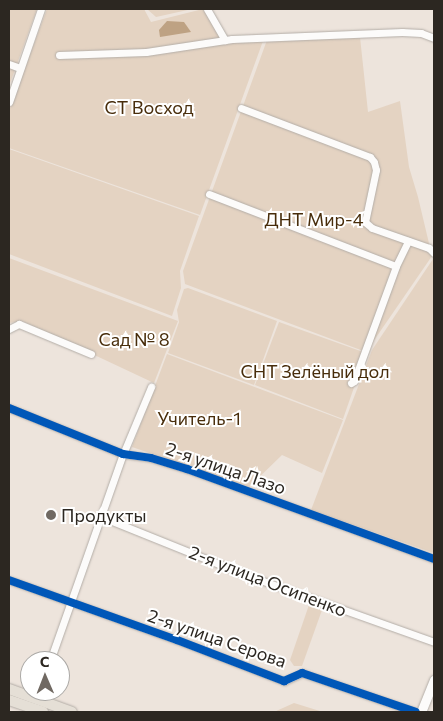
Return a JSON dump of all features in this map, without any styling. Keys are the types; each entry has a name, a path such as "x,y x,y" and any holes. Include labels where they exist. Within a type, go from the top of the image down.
{"main road":[{"path":"422,712 434,680"},
{"path":"9,689 36,704"},
{"path":"9,700 72,712"}],"street":[{"path":"9,102 41,9"},
{"path":"207,9 225,40"},
{"path":"59,55 146,52 225,40 402,32 421,33 434,38"},
{"path":"9,64 20,68"},
{"path":"241,108 370,156 376,170 374,188 365,222 372,228 429,248 434,253"},
{"path":"209,194 396,266"},
{"path":"351,383 354,381 396,266 408,241"},
{"path":"9,329 20,324 91,354"},
{"path":"54,651 123,454 152,386"},
{"name":"2-я улица Лазо","path":"9,408 123,454 151,458 187,468 434,559"},
{"name":"2-я улица Осипенко","path":"102,518 250,576 434,642"},
{"name":"2-я улица Серова","path":"9,580 188,644 284,681 302,673 416,712"}],"green space":[{"path":"9,9 37,9 9,86"},
{"name":"СТ Восход","path":"47,9 144,9 151,22 203,9 223,43 263,41 200,215 9,148 9,111"},
{"path":"147,9 192,9 156,17"},
{"name":"ДНТ Мир-4","path":"360,37 368,112 400,101 409,167 432,256 366,352 185,284 183,271 267,40"},
{"path":"9,149 199,216 180,271 181,288 172,316 9,254"},
{"name":"Сад № 8","path":"9,258 178,321 154,383 22,321 9,323"},
{"path":"433,259 434,553 311,510 372,350"},
{"path":"188,288 277,321 254,385 168,353 179,322 177,310 184,289"},
{"name":"СНТ Зелёный дол","path":"279,322 366,353 343,419 255,385"},
{"name":"Учитель-1","path":"167,354 343,420 322,473 282,455 249,487 132,447"},
{"path":"310,602 321,604 322,610 302,666 294,666 290,660"},
{"path":"294,703 323,712 274,712"}],"shaded area":[{"path":"167,21 184,22 191,32 160,37 159,30"}],"cycle path":[{"path":"9,408 123,454 151,458 187,469 434,559"},
{"path":"9,580 177,640 284,681 302,673 416,712"}],"place":[{"name":"Продукты","path":"51,515"}]}
